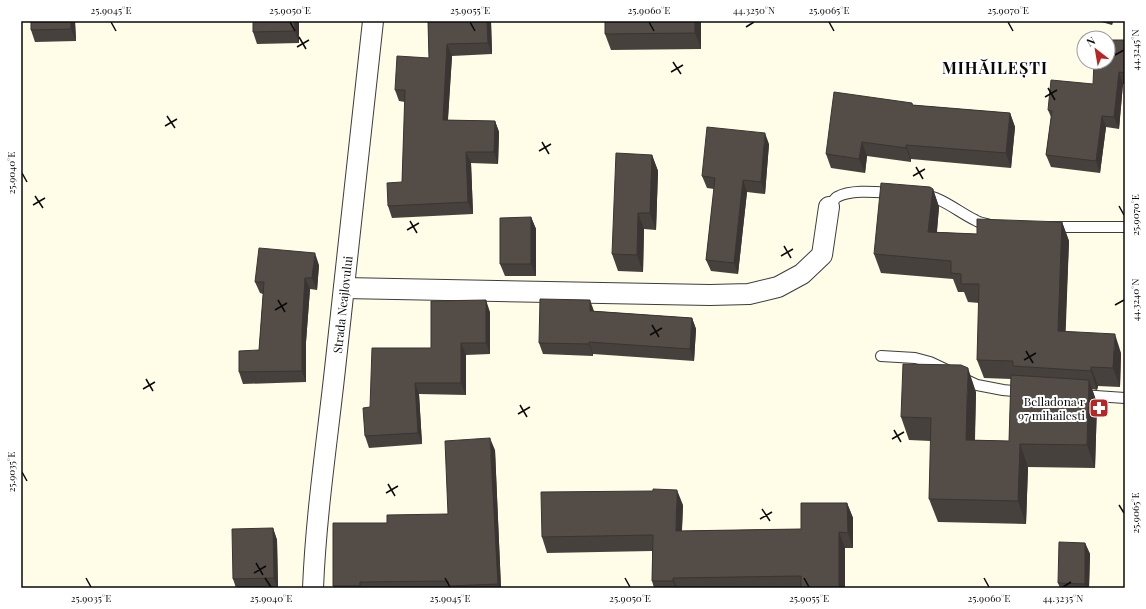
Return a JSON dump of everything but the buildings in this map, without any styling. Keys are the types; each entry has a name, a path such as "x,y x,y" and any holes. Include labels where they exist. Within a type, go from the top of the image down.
{"street":[{"name":"Strada Neajlovului","path":"314,588 315,557 323,464 373,21"},
{"path":"344,288 710,295 749,294 778,286 802,274 822,255 829,207"}],"lane":[{"path":"829,207 836,197 849,193 907,193 930,195 976,221 996,226 1003,226"},
{"path":"1041,227 1125,227"},
{"path":"881,356 914,358 930,362 977,385 1003,390 1034,392"},
{"path":"1072,394 1125,398"}],"place":[{"name":"Belladona r 97 mihailesti","path":"1099,408"}],"district":[{"name":"MIHĂILEȘTI","path":"995,67"}]}
